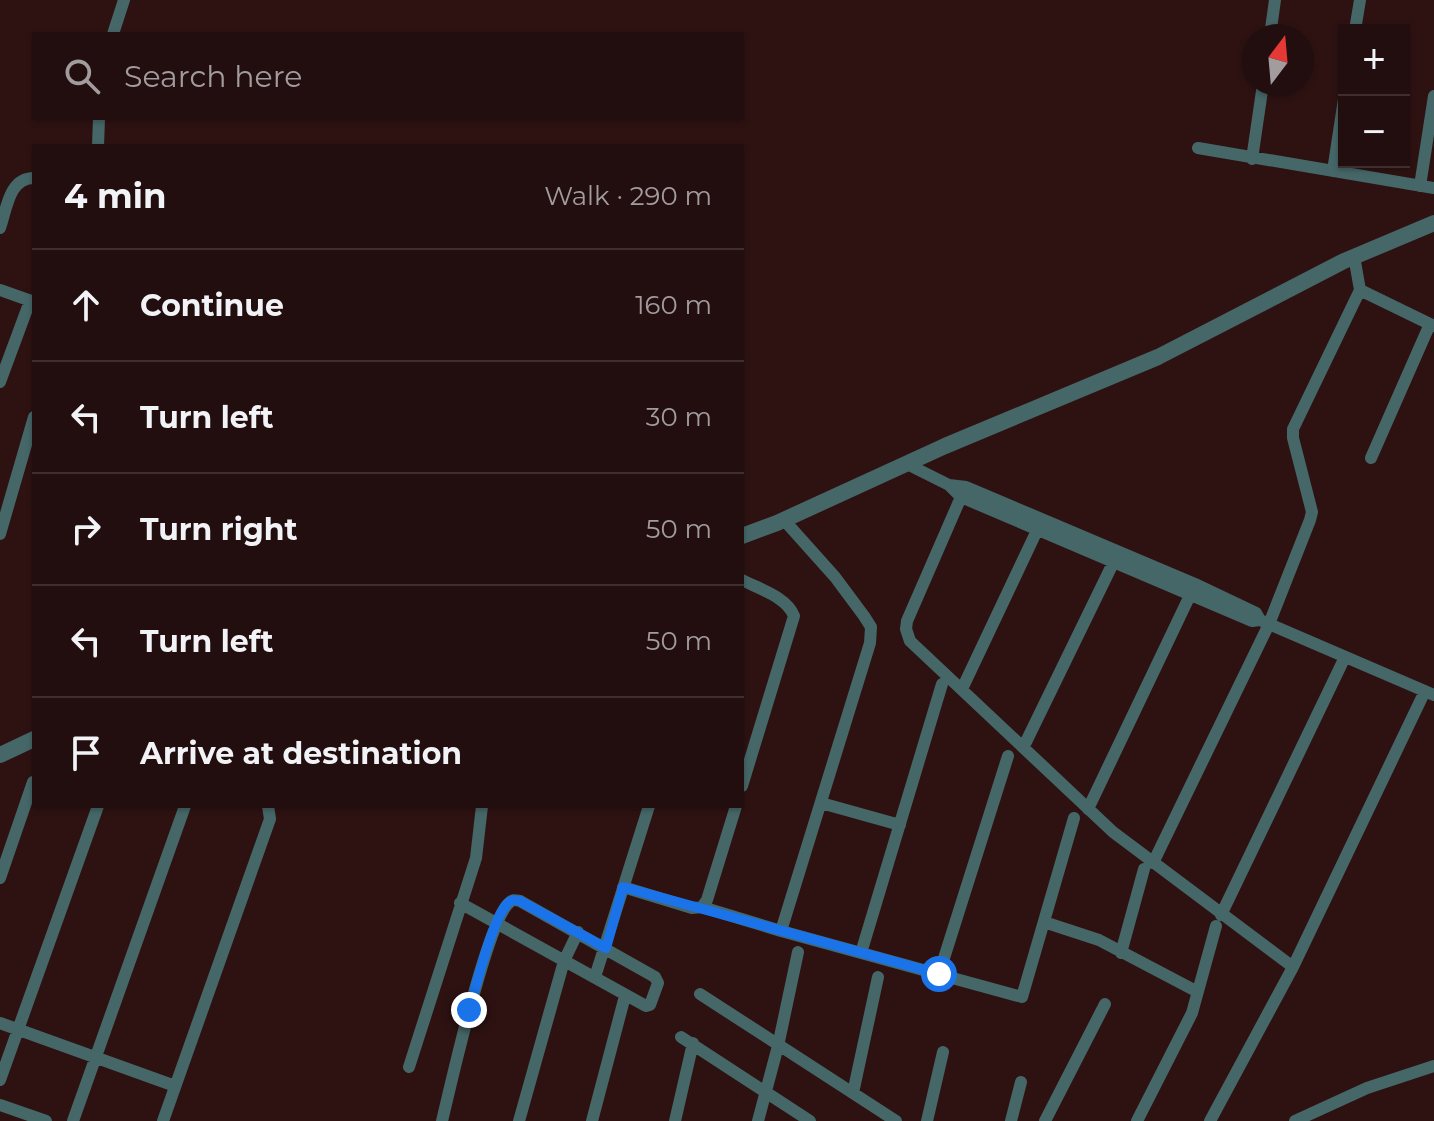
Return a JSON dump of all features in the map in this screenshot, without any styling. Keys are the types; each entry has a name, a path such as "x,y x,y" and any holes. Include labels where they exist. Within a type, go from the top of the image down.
{"street":[{"path":"114,32 124,0"},
{"path":"1272,24 1275,0"},
{"path":"1356,24 1360,0"},
{"path":"1252,159 1261,96"},
{"path":"1420,186 1434,96"},
{"path":"98,144 99,120"},
{"path":"1333,171 1338,138"},
{"path":"1198,148 1434,188"},
{"path":"0,228 16,184 22,179 32,178"},
{"path":"744,535 1158,357 1354,256 1434,223"},
{"path":"1121,953 1149,866 1264,622 1312,512 1293,429 1360,290 1354,256"},
{"path":"0,290 32,302 0,382"},
{"path":"1360,290 1432,325 1371,458"},
{"path":"0,533 32,424"},
{"path":"907,464 949,485 961,497 1041,524"},
{"path":"0,483 13,488"},
{"path":"949,485 966,487 1041,524 1193,589 1252,621 1264,622 1430,693 1293,967 1210,1121"},
{"path":"961,497 906,629 910,641 1149,866 1219,921 1293,967"},
{"path":"781,931 870,643 871,627 835,577 784,520"},
{"path":"962,689 1041,524"},
{"path":"1024,746 1116,556"},
{"path":"744,581 785,603 794,616 744,779"},
{"path":"1088,809 1193,589"},
{"path":"1137,1121 1192,1013 1219,921 1345,657"},
{"path":"861,953 942,684"},
{"path":"0,755 32,740"},
{"path":"939,974 1008,756"},
{"path":"0,878 32,785"},
{"path":"821,803 900,825"},
{"path":"0,1080 97,808"},
{"path":"73,1121 184,808"},
{"path":"163,1121 270,819 268,808"},
{"path":"409,1067 476,858 482,808"},
{"path":"595,977 648,808"},
{"path":"702,907 707,900 735,808"},
{"path":"623,887 1022,997 1074,818"},
{"path":"442,1121 469,1010 497,924 513,900 578,932 658,980 648,1007 625,996 595,977 564,961 497,924 460,903"},
{"path":"1044,922 1099,940 1196,991"},
{"path":"519,1121 564,961 578,932"},
{"path":"758,1121 798,952"},
{"path":"853,1093 878,977"},
{"path":"700,994 896,1121"},
{"path":"592,1121 625,996"},
{"path":"1045,1121 1105,1004"},
{"path":"0,1023 175,1086"},
{"path":"675,1121 687,1040 810,1121"},
{"path":"927,1121 943,1052"},
{"path":"1295,1121 1367,1088 1434,1066"},
{"path":"1011,1121 1021,1082"},
{"path":"0,1105 46,1121"}],"route":[{"path":"469,1010 497,924 513,900 552,917 606,948 623,887 939,974"}]}
